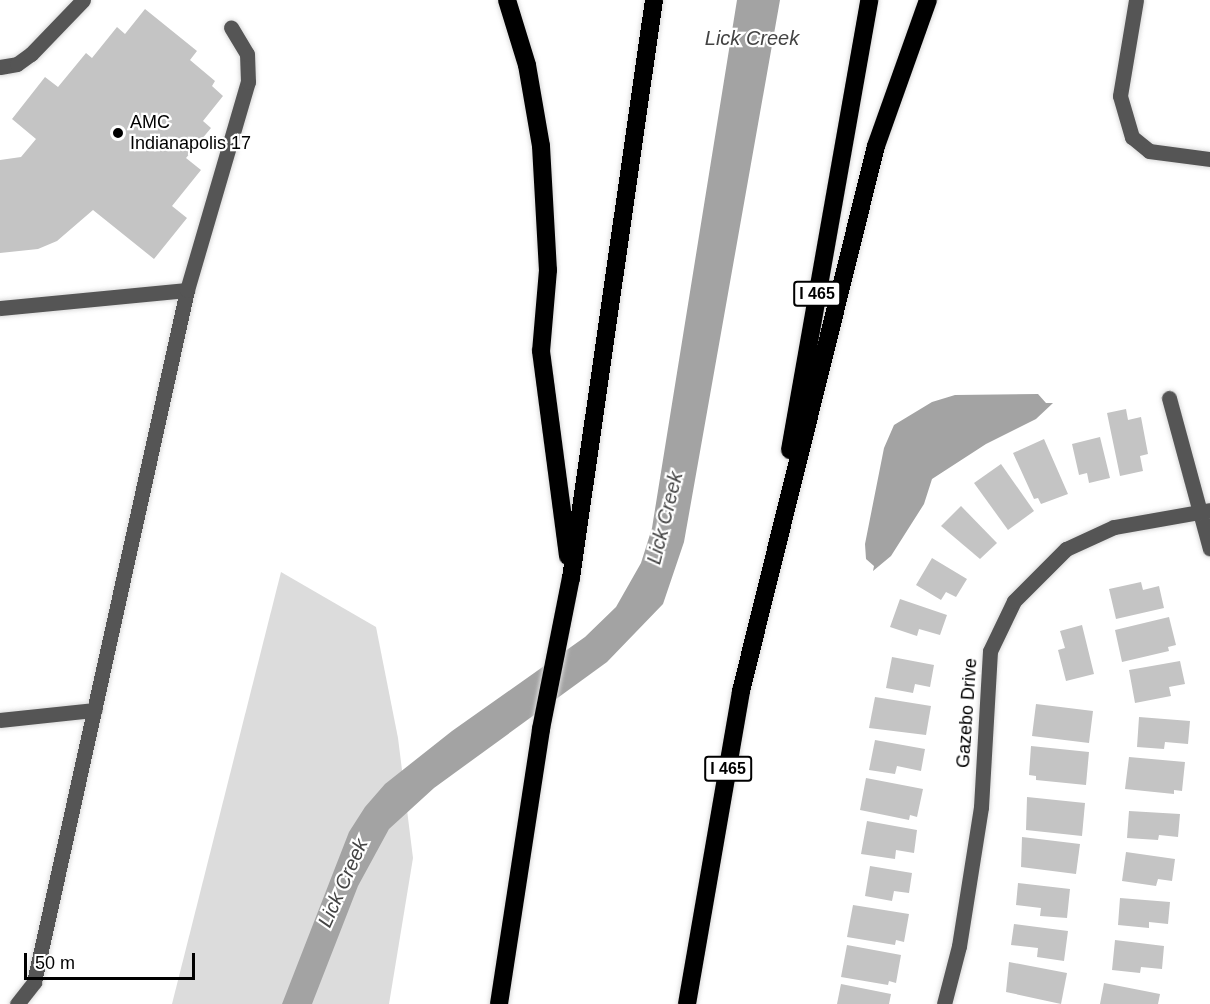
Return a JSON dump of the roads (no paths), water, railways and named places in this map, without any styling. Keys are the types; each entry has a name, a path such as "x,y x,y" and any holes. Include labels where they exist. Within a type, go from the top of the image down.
{"highway":[{"path":"507,0 526,65 541,146 548,260 541,351 571,578"},
{"path":"499,1004 527,808 556,639 571,578 654,0"},
{"name":"I 465","path":"687,1004 741,692 767,588 869,0"},
{"path":"767,588 876,146 928,0"}],"street":[{"path":"0,67 17,64 31,54 83,0"},
{"path":"1136,0 1120,96 1132,137 1149,151 1210,159"},
{"path":"17,1004 34,982 187,290 248,82 247,54 231,27"},
{"path":"0,308 187,290"},
{"path":"1169,399 1204,512 1210,549"},
{"name":"Gazebo Drive","path":"944,1004 959,946 981,807 990,651 1014,601 1066,549 1114,527 1204,512"},
{"path":"0,720 94,711"}],"water":[{"name":"Lick Creek","path":"737,0 780,0 684,542 663,604 607,662 434,788 389,829 358,886 312,1004 282,1004 349,832 365,807 385,784 452,731 585,637 616,607 641,563 652,528"},
{"path":"1038,394 1046,403 1053,403 1036,419 986,444 932,479 924,504 891,556 873,571 874,566 866,559 865,544 884,448 894,425 932,402 955,395"}],"place":[{"name":"AMC Indianapolis 17","path":"118,133"}]}
